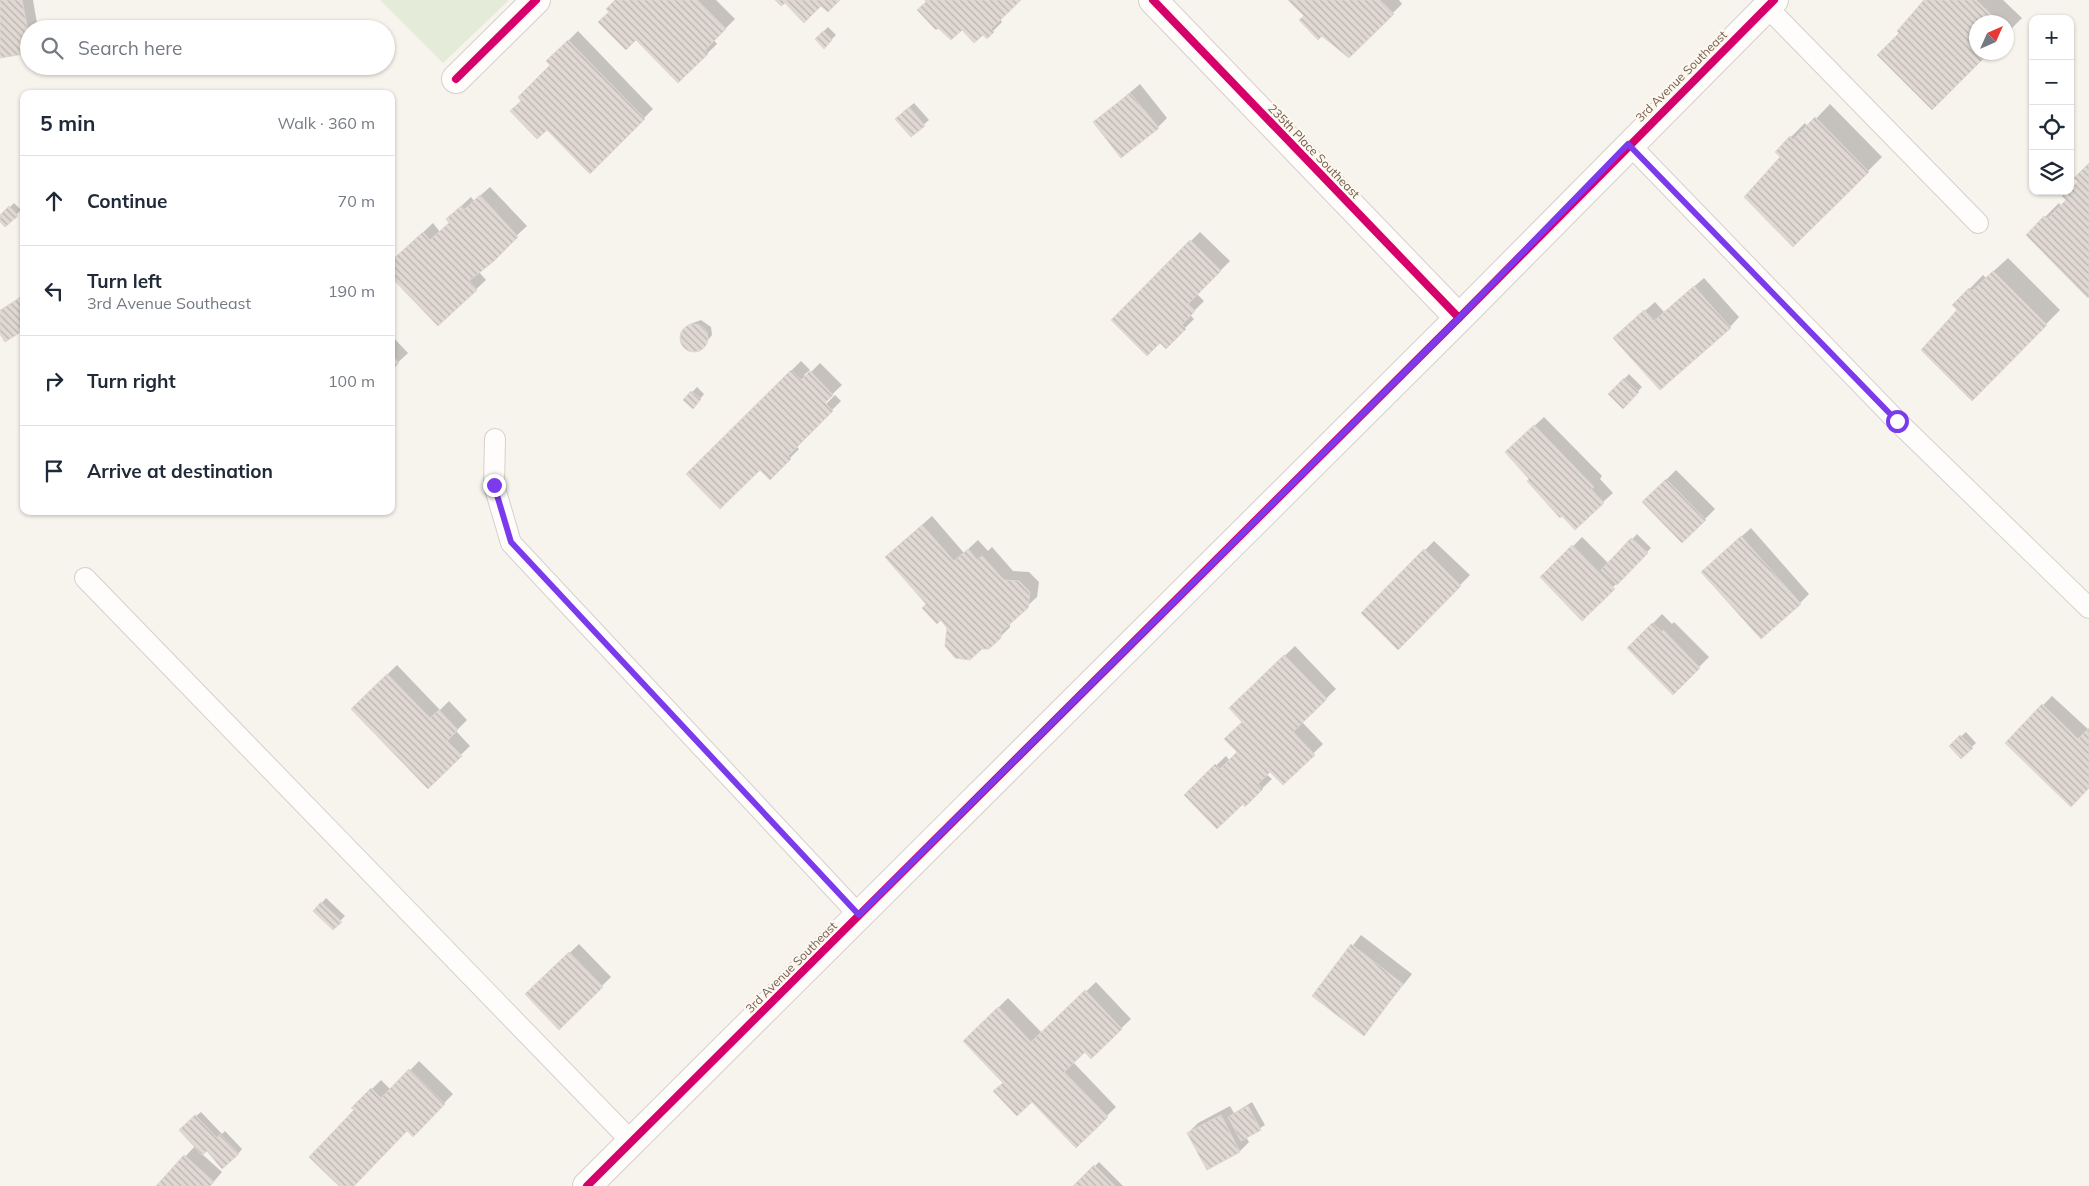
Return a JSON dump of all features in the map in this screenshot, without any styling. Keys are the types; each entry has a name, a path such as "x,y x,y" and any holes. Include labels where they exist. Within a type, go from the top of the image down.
{"street":[{"path":"456,79 536,0"},
{"name":"235th Place Southeast","path":"1157,1 1459,318"},
{"name":"3rd Avenue Southeast","path":"587,1186 1459,318 1628,144 1770,4"}],"lane":[{"path":"1770,4 1978,223"},
{"path":"1628,144 1897,421 2089,608"},
{"path":"495,439 494,485 511,542 859,915"},
{"path":"85,578 632,1142"}],"green space":[{"path":"380,0 509,0 443,63"}],"building":[{"path":"0,0 22,0 26,20 20,20 20,55 0,58"},
{"path":"615,0 697,0 726,29 705,50 708,54 678,83 636,40 626,50 598,22 609,12 606,9"},
{"path":"775,0 840,0 828,12 821,6 804,23 785,3 781,6"},
{"path":"925,0 1021,0 991,29 994,32 987,39 983,35 974,43 962,30 951,40 938,28 936,30 917,10 926,2"},
{"path":"1288,0 1380,0 1394,14 1349,58 1322,36 1318,40 1299,20 1304,16"},
{"path":"1924,0 1976,0 1992,15 1969,15 1969,60 1982,60 1932,110 1877,55 1899,33 1897,31"},
{"path":"823,31 832,40 824,49 815,39"},
{"path":"568,40 645,119 590,174 547,130 537,139 510,111 521,101 518,97 550,65 546,61"},
{"path":"1130,93 1159,128 1121,158 1093,122"},
{"path":"909,107 925,126 911,137 895,119"},
{"path":"1815,117 1869,172 1793,247 1744,197 1780,157 1775,152 1790,136 1793,140"},
{"path":"2089,163 2088,298 2026,235 2044,216 2047,219 2066,200 2063,195 2074,195 2074,186 2078,182 2074,178"},
{"path":"480,195 518,237 494,261 469,281 477,290 438,326 395,281 395,257 423,232 430,240 449,223 446,219 461,206 464,210"},
{"path":"9,206 18,216 5,227 0,222 0,215"},
{"path":"1190,240 1221,271 1188,304 1195,311 1182,325 1186,329 1166,349 1160,343 1147,356 1111,320"},
{"path":"1993,271 2047,325 1972,401 1921,350 1957,310 1952,305 1969,288 1972,291"},
{"path":"1694,286 1731,328 1660,390 1613,338 1644,310 1654,321"},
{"path":"20,297 20,333 5,342 0,334 0,311"},
{"path":"694,324 704,328 708,338 704,348 694,352 684,348 680,338 684,328"},
{"path":"395,358 399,363 395,367"},
{"path":"791,370 801,380 810,371 833,395 825,403 833,411 788,456 791,459 770,480 760,470 720,509 686,474"},
{"path":"1624,378 1639,392 1623,409 1608,394"},
{"path":"691,391 701,399 693,409 683,400"},
{"path":"1534,425 1594,487 1591,489 1604,503 1575,530 1562,516 1560,518 1527,481 1529,479 1505,452"},
{"path":"1666,479 1706,520 1682,543 1642,502"},
{"path":"922,525 954,561 968,549 977,560 982,556 1004,580 1019,581 1030,592 1028,608 1001,632 1001,638 989,649 982,649 970,660 955,658 945,646 947,628 941,620 937,624 922,608 926,604 885,557"},
{"path":"1741,536 1801,604 1761,639 1701,572"},
{"path":"1631,538 1648,553 1617,585 1601,570"},
{"path":"1572,545 1615,589 1582,621 1540,577"},
{"path":"1424,549 1461,586 1398,650 1361,613"},
{"path":"1652,623 1662,632 1663,630 1700,668 1673,695 1627,648"},
{"path":"1284,655 1327,699 1293,732 1315,755 1283,785 1270,772 1258,784 1263,789 1245,807 1243,804 1217,829 1184,795 1215,764 1220,769 1237,752 1224,739 1242,722 1229,708"},
{"path":"387,674 430,718 439,710 458,730 447,741 462,756 428,789 351,709"},
{"path":"2042,704 2078,739 2089,728 2089,788 2071,807 2005,743"},
{"path":"1960,735 1973,748 1961,759 1949,746"},
{"path":"321,902 342,922 333,930 313,911"},
{"path":"1351,944 1403,984 1364,1036 1312,996"},
{"path":"569,952 603,987 559,1030 525,994"},
{"path":"1085,990 1122,1029 1091,1059 1085,1052 1064,1072 1108,1117 1076,1148 1032,1102 1017,1116 993,1091 1003,1083 963,1041 998,1007 1031,1042"},
{"path":"409,1069 445,1104 413,1137 407,1131 354,1186 339,1186 309,1157 354,1110 351,1108 371,1088 381,1098"},
{"path":"1248,1106 1261,1130 1241,1141 1228,1117"},
{"path":"195,1115 217,1138 220,1134 239,1154 222,1169 207,1151 202,1155 179,1130"},
{"path":"1221,1115 1240,1152 1207,1170 1187,1133"},
{"path":"184,1155 214,1182 210,1186 156,1186"},
{"path":"1094,1165 1115,1186 1073,1186"}],"cycle path":[{"path":"456,79 536,0"},
{"path":"1153,0 1459,318"},
{"path":"587,1186 1459,318 1774,0"}],"route":[{"path":"494,485 511,542 859,915 1459,318 1628,144 1897,421"}]}
